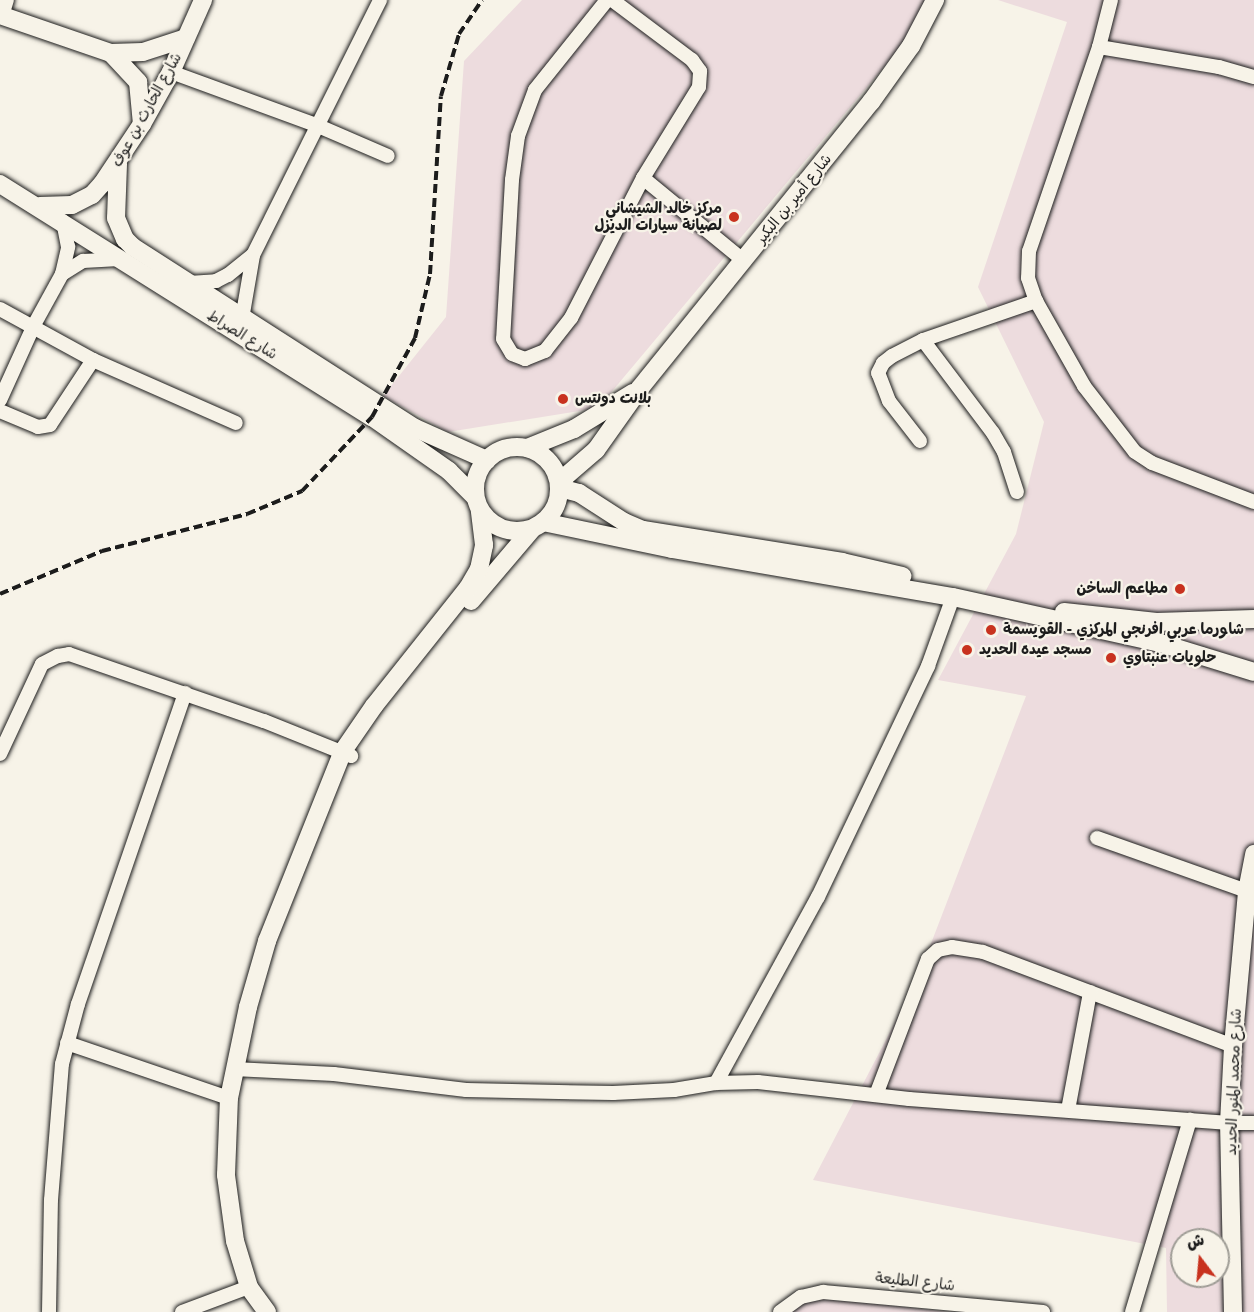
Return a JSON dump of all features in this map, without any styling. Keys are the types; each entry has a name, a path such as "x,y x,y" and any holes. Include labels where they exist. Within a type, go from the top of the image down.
{"main road":[{"name":"شارع الحارث بن عوف","path":"36,206 62,207 82,201 92,195 118,164 171,72 203,0"},
{"name":"شارع أمير بن البكير","path":"559,485 596,450 639,388 871,102 911,46 935,0"},
{"path":"3,10 111,53 143,52 186,38"},
{"path":"111,53 138,82 142,124"},
{"name":"شارع الصراط","path":"118,164 116,218 124,239 242,319 415,428 487,460"},
{"name":"شارع الصراط","path":"0,184 372,417 449,471 478,503"},
{"name":"شارع أمير بن البكير","path":"527,448 574,429 639,388"},
{"path":"267,1312 249,1287 235,1241 226,1175 229,1098 234,1069 248,1007 267,941 332,784 347,754 374,706 468,588 479,569 484,545 477,477 487,460 498,451 512,447 527,448 540,453 550,463 559,485 552,513 538,526 347,754"},
{"path":"559,485 579,493 624,522 643,530 842,562 1038,608 1094,616 1189,622 1254,619"},
{"path":"478,503 490,522 503,529 517,531 538,526 953,597 1185,650 1254,672"},
{"path":"1185,650 1177,639 1178,632 1189,622"},
{"name":"شارع محمد المنور الحديد","path":"1233,1312 1229,1123 1233,1046 1247,891 1254,854"}],"street":[{"path":"242,319 253,255 380,0"},
{"path":"612,0 693,60 700,71 699,87 643,178 571,318 556,340 536,356 525,359 512,354 503,339 503,324 518,136 535,90 612,0"},
{"path":"1111,0 1099,47 1029,251 1028,278 1036,301 1084,386 1135,452 1152,463 1254,502"},
{"path":"1099,47 1219,67 1254,77"},
{"path":"171,72 316,125 388,156"},
{"path":"643,178 744,261"},
{"path":"0,400 34,326 62,274 68,247 63,222"},
{"path":"187,283 216,281 228,275 253,255"},
{"path":"62,274 83,261 122,259"},
{"path":"920,441 889,401 878,373 883,363 923,340 1036,301"},
{"path":"0,309 93,360 236,423"},
{"path":"923,340 993,433 1004,452 1017,492"},
{"path":"0,411 38,427 50,425 93,360"},
{"path":"716,1083 818,897 928,666 953,597"},
{"path":"0,754 42,664 57,656 69,654 185,693 347,754"},
{"path":"49,1312 51,1200 59,1080 67,1043 78,1004 185,693"},
{"path":"1097,838 1247,891"},
{"path":"876,1095 928,958 938,950 969,948 1233,1046"},
{"path":"1068,1110 1090,992"},
{"path":"67,1043 229,1098"},
{"path":"234,1069 334,1074 466,1090 613,1093 674,1090 716,1083 758,1082 876,1095 1229,1123 1254,1123"},
{"path":"1132,1312 1190,1120"},
{"path":"182,1312 249,1287"},
{"name":"شارع الطليعة","path":"782,1309 801,1297 823,1292 1037,1312"}],"shaded area":[{"path":"522,0 940,0 598,408 448,432 383,396 446,317 464,61"},
{"path":"998,0 1254,0 1254,1312 1167,1312 1166,1248 813,1180 917,980 1026,696 938,680 1016,534 1044,422 978,287 1067,22"},
{"path":"821,1298 949,1312 787,1312 803,1303"}],"railway":[{"path":"0,594 102,551 247,514 302,491 372,417 415,338 430,274 441,96 459,34 482,0"}],"place":[{"name":"مركز خالد الشيشاني لصيانة سيارات الديزل","path":"734,217"},
{"name":"بلانت دونتس","path":"563,399"},
{"name":"مطاعم الساخن","path":"1180,589"},
{"name":"شاورما عربي افرنجي المركزي - القويسمة","path":"991,630"},
{"name":"مسجد عيده الحديد","path":"967,650"},
{"name":"حلويات عنبتاوي","path":"1111,658"}]}
